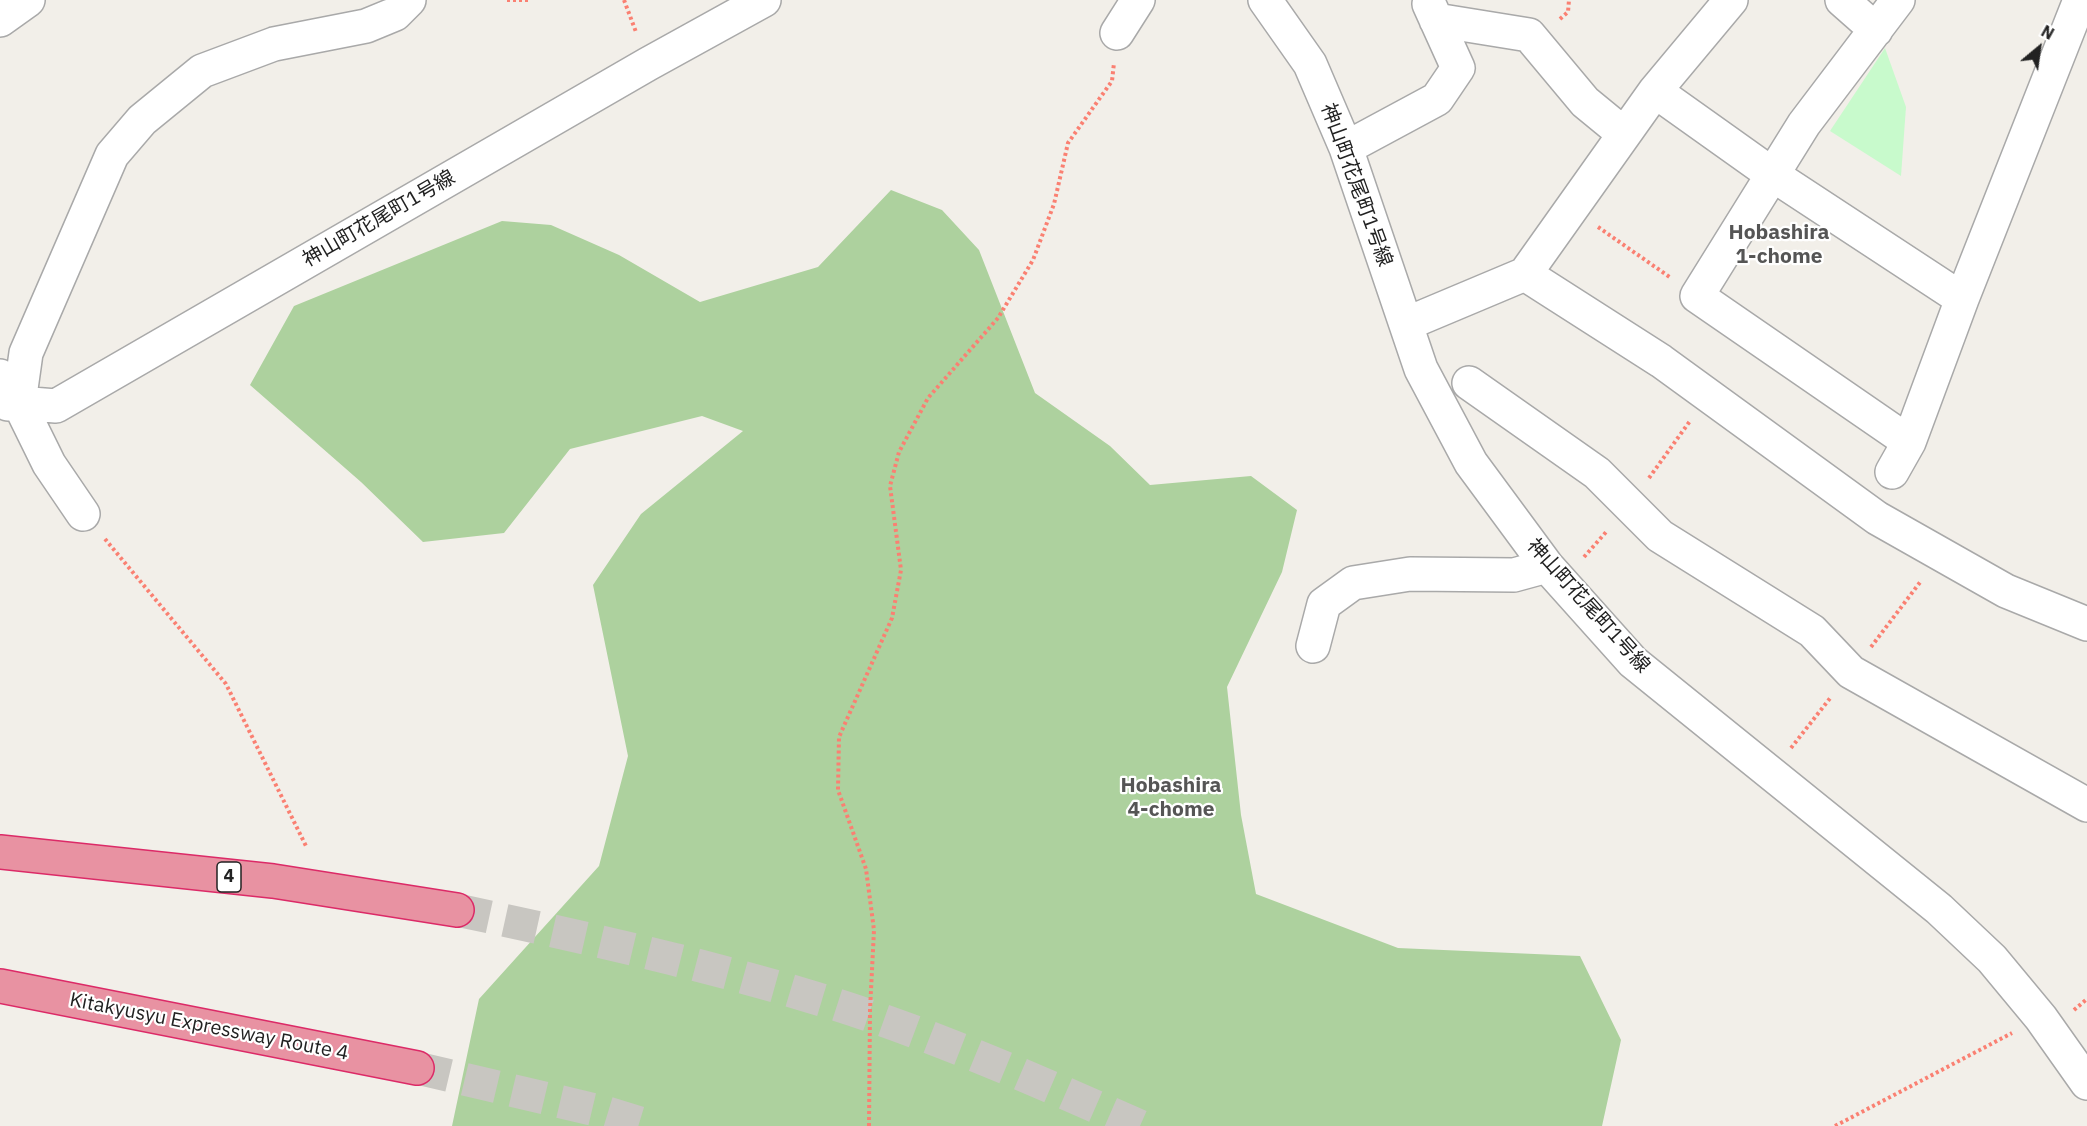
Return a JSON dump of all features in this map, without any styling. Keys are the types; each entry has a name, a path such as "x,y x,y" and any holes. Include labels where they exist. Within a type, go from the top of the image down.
{"highway":[{"name":"4","path":"0,852 273,881 457,910"},
{"name":"Kitakyusyu Expressway Route 4","path":"0,986 417,1068"}],"street":[{"path":"0,20 28,0"},
{"name":"神山町花尾町1号線","path":"9,404 56,406 648,64 764,0"},
{"path":"1118,33 1138,0"},
{"name":"神山町花尾町1号線","path":"1265,0 1310,64 1346,148 1421,369 1471,463 1547,567 1633,662 1939,909 1992,959 2041,1018 2087,1083"},
{"path":"1406,324 1526,274 1655,91 1731,0"},
{"path":"1842,0 1876,30"},
{"path":"1898,0 1804,124 1697,296 1909,442"},
{"path":"1884,497 1909,442 1962,299 2080,0"},
{"path":"9,404 26,353 112,155 142,120 202,71 274,44 366,26 397,5"},
{"path":"1346,148 1437,99 1458,68 1431,10"},
{"path":"1431,10 1529,35 1585,102 1624,134"},
{"path":"1655,91 1773,174 1962,299"},
{"path":"1526,274 1661,361 1884,497 2006,591 2087,624"},
{"path":"0,376 9,404 83,514"},
{"path":"1469,383 1597,473 1660,536 1812,632 1851,672 2087,806"},
{"path":"1312,646 1324,604 1353,583 1410,574 1514,575 1547,567"}],"path":[{"path":"507,0 529,0"},
{"path":"868,1126 874,930 866,869 838,790 839,737 892,618 901,570 890,486 898,452 928,398 998,318 1033,260 1054,204 1068,143 1112,81 1118,33"},
{"path":"1571,208 1697,296"},
{"path":"83,514 226,684 306,846"},
{"path":"1835,1126 2041,1018"}],"green space":[{"path":"1885,48 1906,107 1901,176 1830,131"},
{"path":"891,190 942,210 979,250 1035,393 1110,446 1150,485 1251,476 1297,510 1282,572 1227,687 1241,815 1256,894 1398,948 1580,956 1621,1040 1602,1126 452,1126 479,999 599,866 628,756 593,585 641,514 743,431 702,416 570,449 504,533 423,542 361,482 250,385 294,306 502,221 551,225 619,255 700,302 818,267"}],"tunnel":[{"path":"457,910 690,963 828,1002 946,1044 1140,1126"},
{"path":"417,1068 604,1112 650,1126"}],"district":[{"name":"Hobashira 1-chome","path":"1779,245"},
{"name":"Hobashira 4-chome","path":"1171,798"}]}
